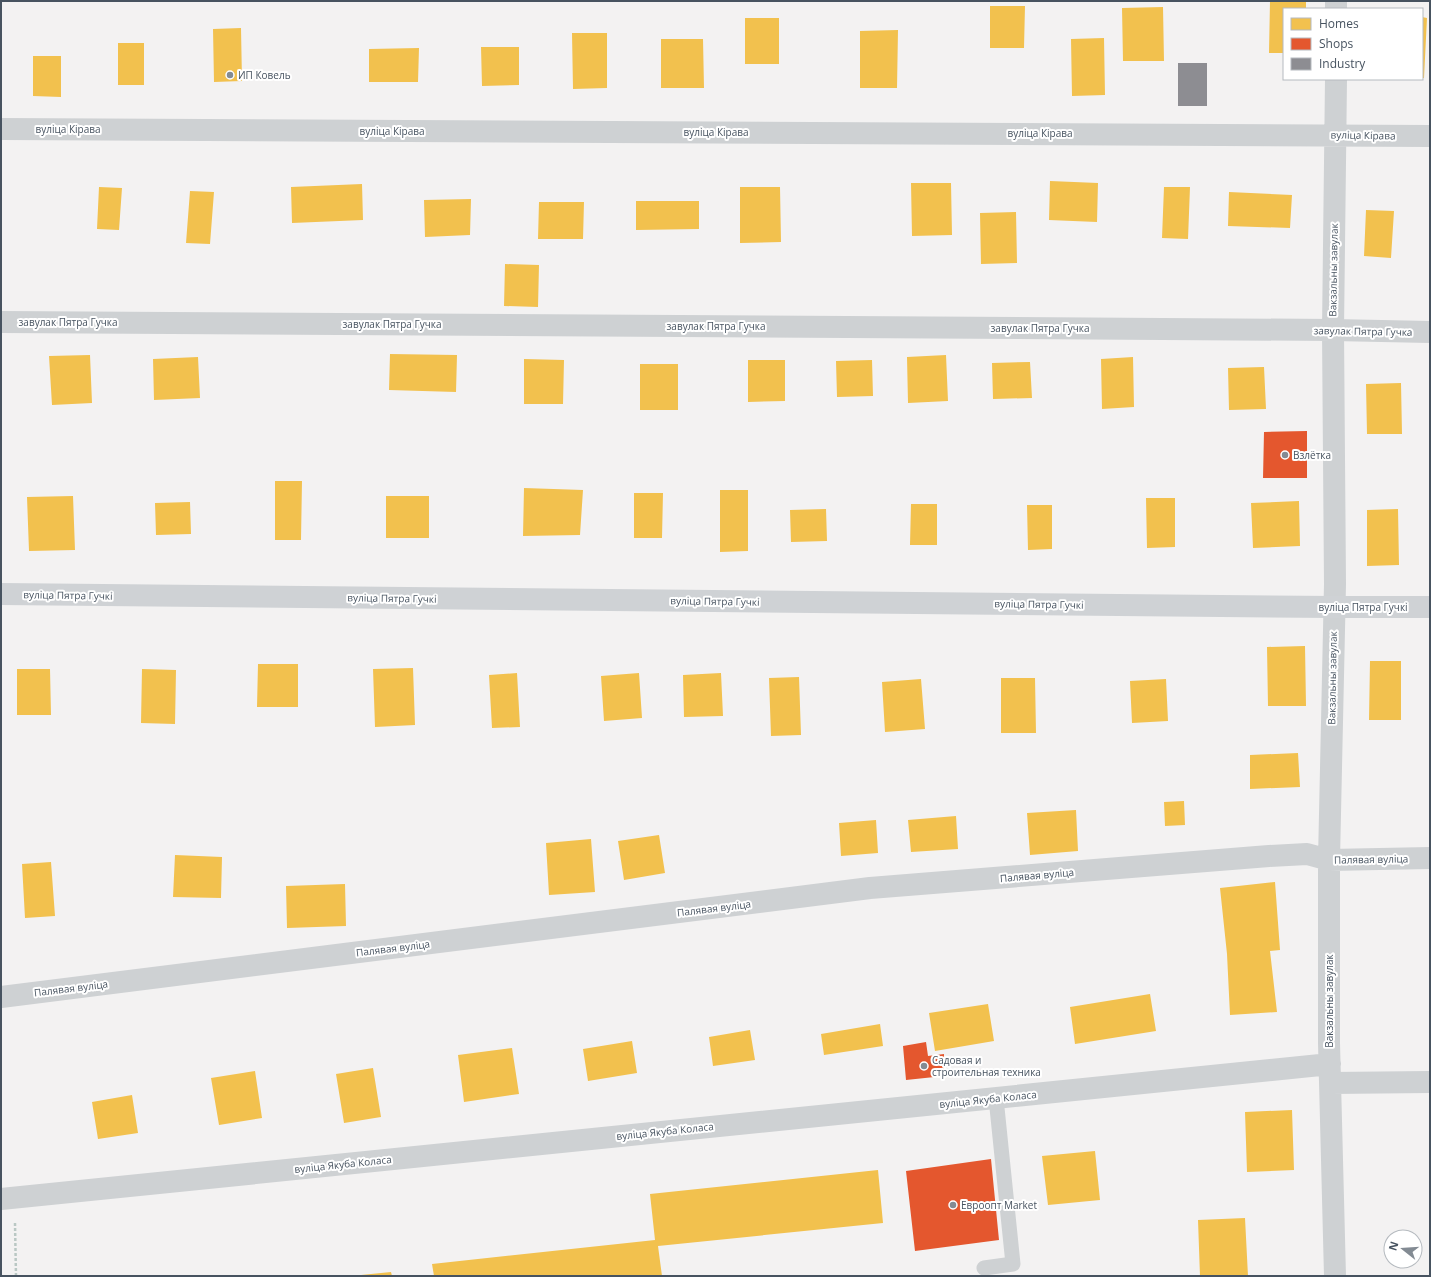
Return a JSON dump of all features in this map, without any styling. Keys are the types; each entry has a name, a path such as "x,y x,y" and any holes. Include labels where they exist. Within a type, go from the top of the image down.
{"street":[{"name":"Вакзальны завулак","path":"1335,1276 1330,1074 1329,860 1334,607 1333,330 1336,80"},
{"name":"вуліца Кірава","path":"1,129 1335,134 1430,136"},
{"name":"завулак Пятра Гучка","path":"1,322 1333,330 1430,332"},
{"name":"вуліца Пятра Гучкі","path":"1,594 1430,607"},
{"name":"Палявая вуліца","path":"1,997 870,888 1269,856 1307,854 1329,860 1430,858"},
{"name":"вуліца Якуба Коласа","path":"1,1199 996,1098 1330,1074 1430,1082"}],"lane":[{"path":"984,1268 1013,1264 996,1098"}],"building: Homes":[{"path":"1270,1 1306,1 1306,8 1283,8 1283,53 1269,53"},
{"path":"990,6 1025,6 1024,48 990,48"},
{"path":"1163,7 1164,61 1123,61 1122,8"},
{"path":"1423,17 1427,18 1423,78"},
{"path":"745,18 779,18 779,64 745,64"},
{"path":"241,28 242,81 214,82 213,29"},
{"path":"898,30 897,88 860,88 860,31"},
{"path":"572,33 607,33 607,88 573,89"},
{"path":"1104,38 1105,95 1072,96 1071,39"},
{"path":"661,39 703,39 704,88 661,88"},
{"path":"118,43 144,43 144,85 118,85"},
{"path":"481,47 519,47 519,85 482,86"},
{"path":"419,48 418,82 369,82 369,49"},
{"path":"33,56 61,56 61,97 33,96"},
{"path":"1050,181 1098,183 1097,222 1049,220"},
{"path":"911,183 951,183 952,235 912,236"},
{"path":"362,184 363,220 292,223 291,187"},
{"path":"99,187 122,188 119,230 97,229"},
{"path":"740,187 780,187 781,242 740,243"},
{"path":"1164,187 1190,187 1188,239 1162,238"},
{"path":"190,191 214,192 210,244 186,243"},
{"path":"1229,192 1292,195 1290,228 1228,226"},
{"path":"471,199 470,235 425,237 424,200"},
{"path":"636,201 699,201 699,229 636,230"},
{"path":"539,202 584,202 583,239 538,239"},
{"path":"1366,210 1394,211 1391,258 1364,256"},
{"path":"1016,212 1017,263 981,264 980,213"},
{"path":"505,264 539,265 538,307 504,306"},
{"path":"390,354 457,355 456,392 389,390"},
{"path":"90,355 92,403 52,405 49,356"},
{"path":"946,355 948,401 908,403 907,357"},
{"path":"198,357 200,398 154,400 153,359"},
{"path":"1133,357 1134,407 1102,409 1101,359"},
{"path":"524,359 564,360 563,404 524,404"},
{"path":"748,360 785,360 785,401 748,402"},
{"path":"872,360 873,396 837,397 836,361"},
{"path":"1030,362 1032,398 993,399 992,363"},
{"path":"640,364 678,364 678,410 640,410"},
{"path":"1264,367 1266,409 1229,410 1228,368"},
{"path":"1401,383 1402,434 1367,434 1366,384"},
{"path":"275,481 302,481 301,540 275,540"},
{"path":"524,488 583,490 580,535 523,536"},
{"path":"720,490 748,490 748,551 720,552"},
{"path":"634,493 663,493 662,538 634,538"},
{"path":"73,496 75,550 29,551 27,497"},
{"path":"386,496 429,496 429,538 386,538"},
{"path":"1146,498 1175,498 1175,547 1147,548"},
{"path":"1299,501 1300,546 1253,548 1251,503"},
{"path":"190,502 191,534 156,535 155,503"},
{"path":"911,504 937,504 937,545 910,545"},
{"path":"1027,505 1052,505 1052,549 1028,550"},
{"path":"826,509 827,541 791,542 790,510"},
{"path":"1398,509 1399,565 1367,566 1367,510"},
{"path":"1305,646 1306,706 1268,706 1267,647"},
{"path":"1370,661 1401,661 1401,720 1369,720"},
{"path":"258,664 298,664 298,707 257,707"},
{"path":"413,668 415,725 375,727 373,669"},
{"path":"17,669 50,669 51,715 17,715"},
{"path":"142,669 176,670 175,724 141,723"},
{"path":"517,673 520,727 492,728 489,675"},
{"path":"639,673 642,718 604,721 601,676"},
{"path":"721,673 723,716 684,717 683,675"},
{"path":"799,677 801,735 771,736 769,678"},
{"path":"1001,678 1035,678 1036,733 1001,733"},
{"path":"921,679 925,729 885,732 882,682"},
{"path":"1166,679 1168,721 1132,723 1130,681"},
{"path":"1298,753 1300,787 1250,789 1250,755"},
{"path":"1184,801 1185,825 1165,826 1164,802"},
{"path":"1076,810 1078,851 1030,855 1027,813"},
{"path":"956,816 958,849 911,852 908,820"},
{"path":"876,820 878,853 841,856 839,823"},
{"path":"659,835 665,873 624,880 618,841"},
{"path":"591,839 595,892 549,895 546,843"},
{"path":"175,855 222,857 221,898 173,897"},
{"path":"51,862 55,916 25,918 22,864"},
{"path":"1275,882 1280,950 1270,951 1277,1012 1230,1015 1227,954 1220,888"},
{"path":"345,884 346,926 287,928 286,886"},
{"path":"1150,994 1156,1031 1075,1044 1070,1007"},
{"path":"988,1004 994,1041 935,1051 929,1013"},
{"path":"880,1024 883,1046 824,1055 821,1034"},
{"path":"750,1030 755,1060 713,1066 709,1037"},
{"path":"632,1041 637,1073 588,1081 583,1049"},
{"path":"512,1048 519,1094 464,1102 458,1055"},
{"path":"373,1068 381,1117 344,1123 336,1074"},
{"path":"255,1071 262,1118 219,1125 211,1078"},
{"path":"132,1095 138,1133 98,1139 92,1102"},
{"path":"1292,1110 1294,1170 1247,1172 1245,1112"},
{"path":"1095,1151 1100,1200 1048,1205 1042,1156"},
{"path":"878,1170 883,1223 658,1246 662,1276 434,1276 432,1264 655,1240 650,1194"},
{"path":"1245,1218 1248,1276 1200,1276 1198,1220"},
{"path":"391,1272 392,1276 361,1276 361,1275"}],"building: Shops":[{"name":"Взлётка","path":"1307,431 1307,478 1263,478 1264,432"},
{"name":"Садовая и строительная техника","path":"926,1042 928,1056 944,1054 944,1076 906,1080 903,1046"},
{"name":"Евроопт Market","path":"991,1159 999,1240 915,1251 906,1171"}],"building: Industry":[{"path":"1178,63 1207,63 1207,106 1178,106"}],"place":[{"name":"ИП Ковель","path":"230,75"},
{"name":"Взлётка","path":"1285,455"},
{"name":"Садовая и строительная техника","path":"924,1066"},
{"name":"Евроопт Market","path":"953,1205"}]}
